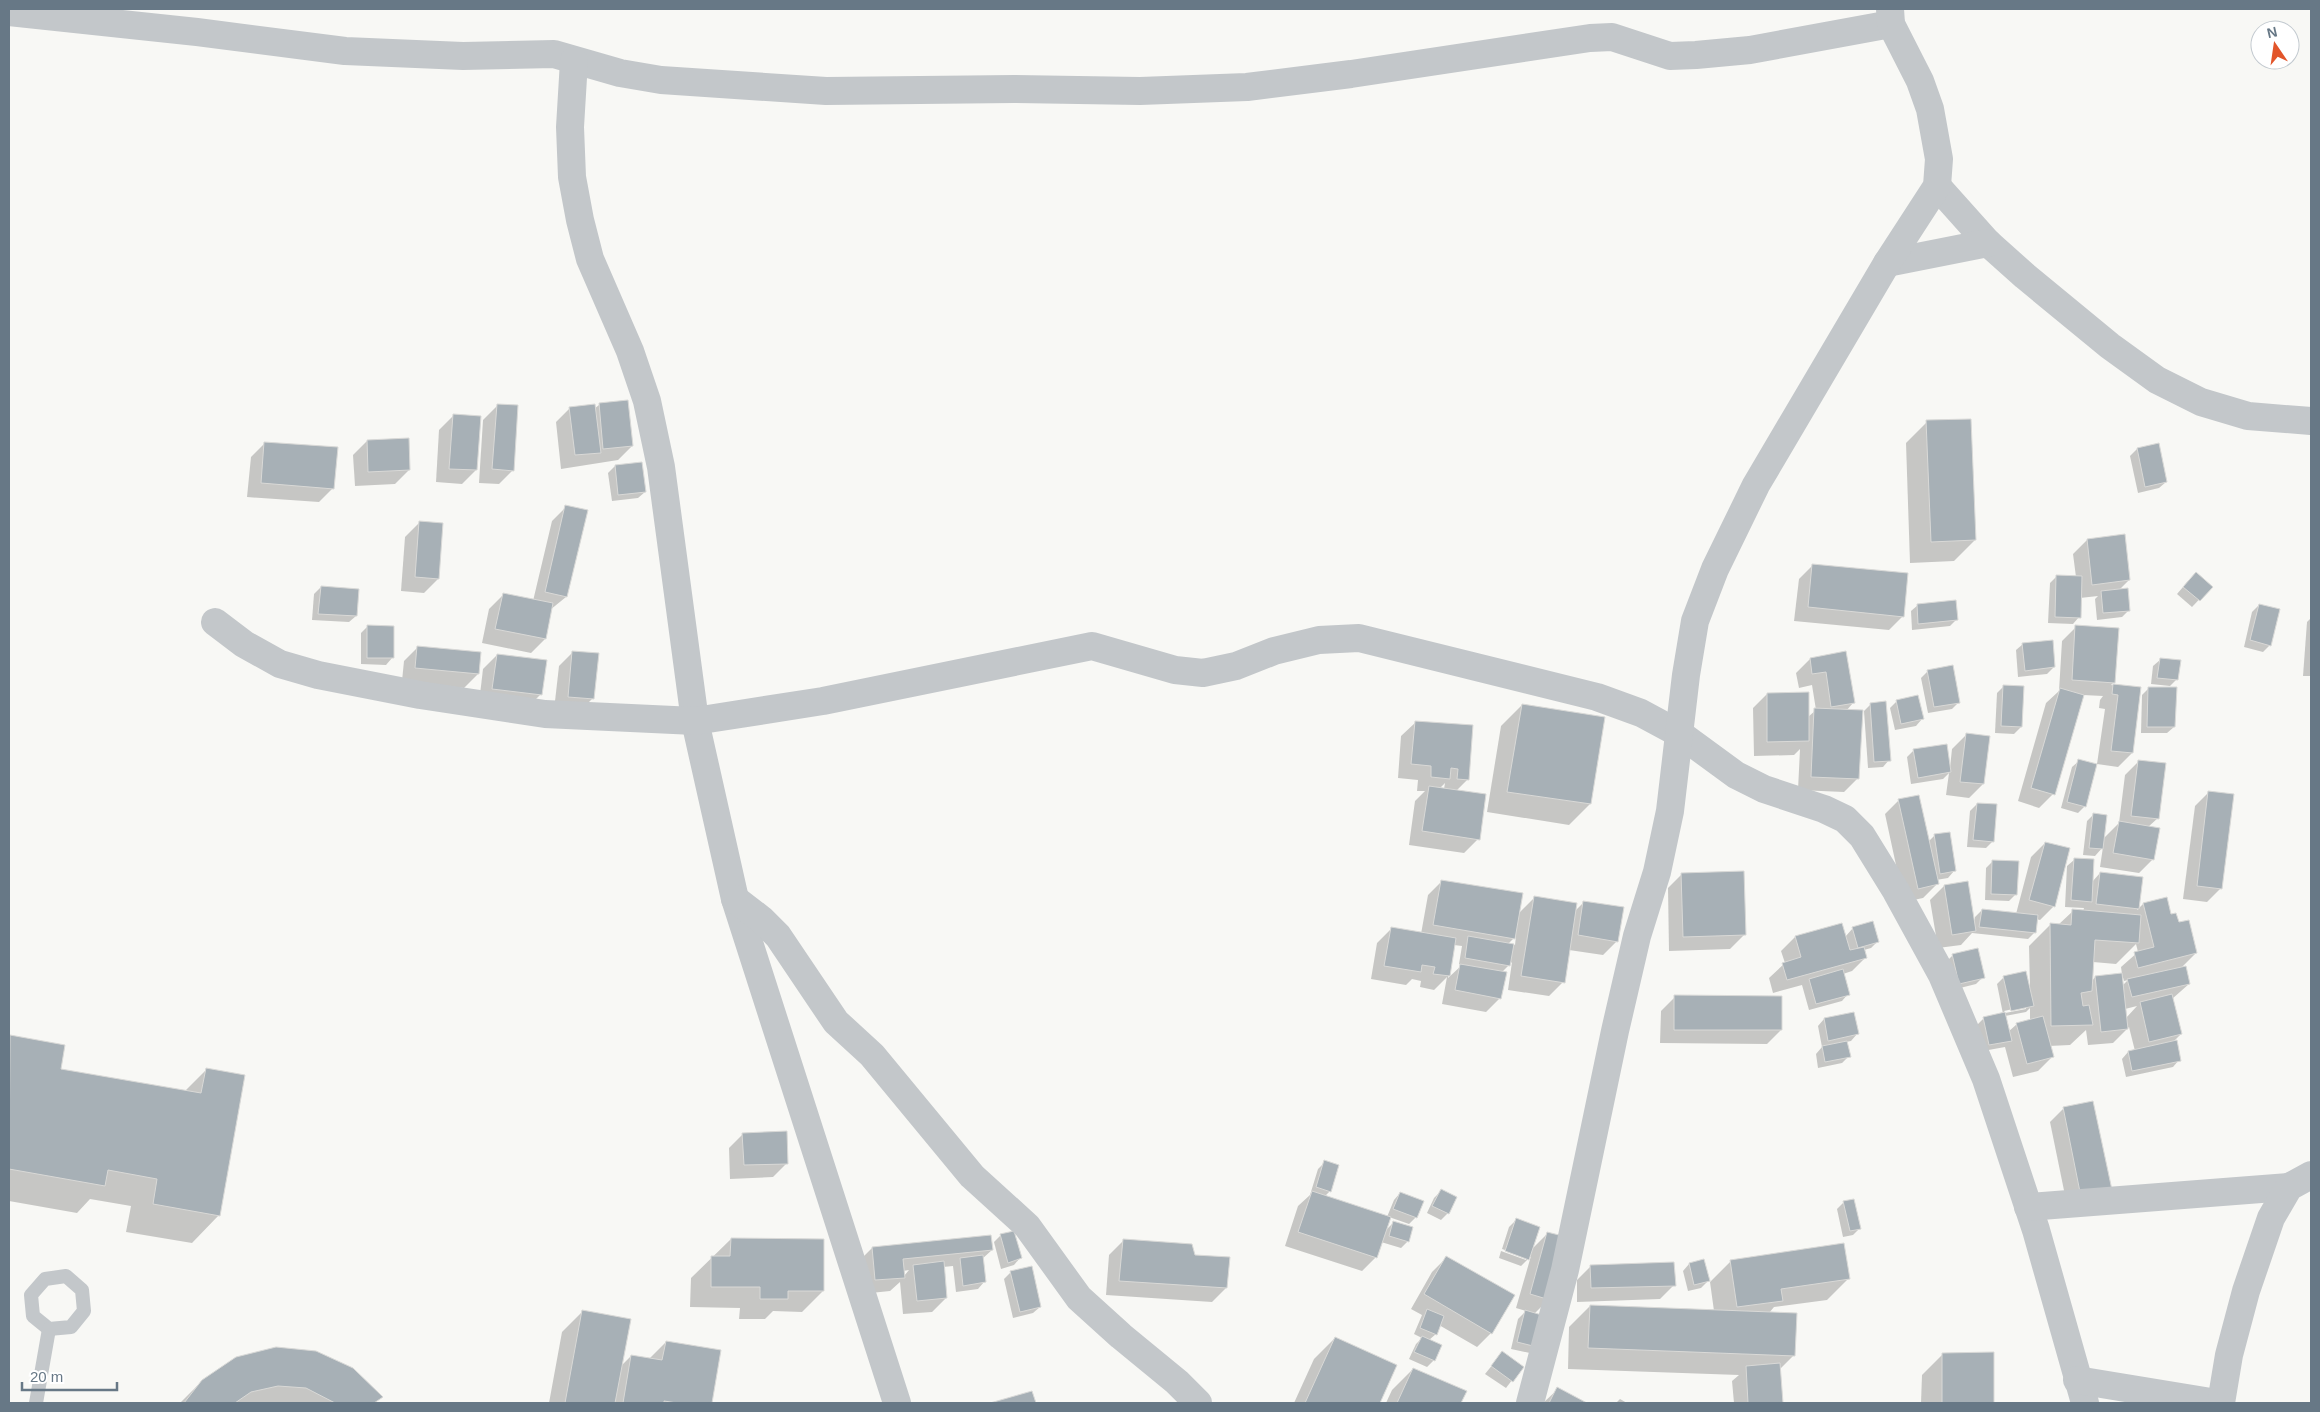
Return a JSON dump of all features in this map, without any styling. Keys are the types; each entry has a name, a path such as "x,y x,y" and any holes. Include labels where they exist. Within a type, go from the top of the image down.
{"street":[{"path":"9,12 345,50 463,56 554,54 620,73 661,80 826,91 1004,89 1140,91 1247,87 1289,83 1612,36 1670,56 1696,56 1750,50 1890,16 1920,81 1930,110 1939,159 1937,186 1887,263 1756,485 1715,569 1695,621 1686,675 1670,811 1657,872 1635,946 1596,1118 1565,1270 1530,1403"},
{"path":"574,61 570,127 572,176 580,220 590,259 630,351 647,401 663,476 695,721 735,899 897,1403"},
{"path":"1937,186 1988,243 2071,315 2157,380 2200,402 2248,416 2311,421"},
{"path":"1887,263 1988,243"},
{"path":"215,622 244,644 280,664 318,675 420,695 545,714 695,721 823,702 1092,646 1175,670 1204,672 1236,666 1274,651 1319,640 1359,638 1597,697 1641,713 1680,734 1736,775 1764,789 1824,809 1845,819 1862,836 1896,890 1942,974 1986,1079 2028,1207 2081,1391 2219,1403 2229,1355 2246,1291 2271,1218 2300,1181"},
{"path":"735,899 761,919 778,936 836,1022 872,1055 972,1176 1027,1226 1079,1298 1121,1336 1177,1382 1198,1403"},
{"path":"2028,1207 2300,1181"}],"lane":[{"path":"36,1403 50,1329"}],"building":[{"path":"628,400 633,446 603,449 599,403"},
{"path":"497,404 518,405 514,471 492,469"},
{"path":"595,404 601,453 575,455 569,407"},
{"path":"453,414 481,416 477,470 449,469"},
{"path":"1971,419 1976,540 1931,542 1926,420"},
{"path":"409,438 410,470 368,472 367,440"},
{"path":"264,442 338,447 334,489 261,483"},
{"path":"2159,443 2167,482 2145,487 2137,448"},
{"path":"642,462 646,492 618,495 615,465"},
{"path":"565,505 588,510 567,597 545,592"},
{"path":"419,521 443,523 439,579 415,577"},
{"path":"2125,534 2130,580 2092,585 2087,539"},
{"path":"1812,564 1908,573 1904,617 1808,607"},
{"path":"2196,572 2213,587 2200,601 2183,587"},
{"path":"2056,575 2082,576 2081,618 2055,617"},
{"path":"321,586 359,589 357,616 318,614"},
{"path":"2128,588 2130,611 2103,613 2101,591"},
{"path":"503,593 553,603 546,639 495,629"},
{"path":"1956,600 1958,620 1918,624 1917,604"},
{"path":"2259,604 2280,609 2271,646 2250,640"},
{"path":"367,625 394,626 394,658 367,658"},
{"path":"2075,625 2119,628 2115,683 2072,680"},
{"path":"2053,640 2055,667 2025,671 2022,643"},
{"path":"417,646 481,652 479,674 415,668"},
{"path":"572,651 599,653 594,699 568,697"},
{"path":"1846,651 1855,703 1831,707 1826,672 1812,674 1810,658"},
{"path":"497,654 547,660 542,695 492,689"},
{"path":"2160,658 2181,660 2178,680 2157,678"},
{"path":"1953,665 1960,703 1934,707 1927,670"},
{"path":"2113,684 2141,687 2133,753 2111,751 2118,695 2112,694"},
{"path":"2003,685 2024,686 2022,727 2001,726"},
{"path":"2148,687 2177,687 2175,727 2147,727"},
{"path":"2060,688 2084,695 2055,795 2031,788"},
{"path":"1809,692 1809,741 1767,742 1767,693"},
{"path":"1918,695 1924,719 1901,724 1896,700"},
{"path":"1886,701 1891,761 1874,762 1870,703"},
{"path":"1522,704 1605,717 1591,804 1507,792"},
{"path":"1814,708 1863,710 1859,779 1811,777"},
{"path":"1415,721 1473,725 1469,780 1457,779 1458,769 1451,768 1450,779 1431,777 1431,766 1411,764"},
{"path":"1966,733 1990,736 1984,784 1960,782"},
{"path":"1947,744 1951,772 1918,778 1913,749"},
{"path":"2078,759 2097,764 2086,807 2067,802"},
{"path":"2138,760 2166,763 2159,819 2131,816"},
{"path":"1429,786 1486,794 1480,840 1422,831"},
{"path":"2208,791 2234,794 2222,889 2197,886"},
{"path":"1919,795 1939,884 1918,889 1898,799"},
{"path":"1977,803 1997,804 1994,842 1973,840"},
{"path":"2093,813 2107,815 2103,849 2089,848"},
{"path":"2119,821 2160,828 2154,860 2113,853"},
{"path":"1950,832 1956,871 1940,874 1934,834"},
{"path":"2045,842 2070,848 2055,907 2029,900"},
{"path":"2074,858 2094,859 2092,902 2071,900"},
{"path":"1992,860 2019,861 2017,895 1991,894"},
{"path":"1744,871 1746,935 1683,937 1681,873"},
{"path":"2100,872 2143,877 2139,909 2096,904"},
{"path":"1441,880 1523,893 1515,939 1433,925"},
{"path":"1968,881 1976,931 1952,935 1944,885"},
{"path":"1534,896 1577,903 1565,983 1521,976"},
{"path":"2167,897 2171,914 2176,913 2179,922 2189,920 2197,953 2138,968 2134,952 2154,947 2143,903"},
{"path":"1583,901 1624,907 1618,942 1578,935"},
{"path":"1982,909 2038,915 2036,933 1979,927"},
{"path":"2072,909 2141,915 2139,943 2095,940 2092,991 2081,993 2083,1006 2089,1005 2093,1025 2051,1026 2050,923 2071,925"},
{"path":"1873,921 1879,942 1858,948 1852,927"},
{"path":"1842,923 1850,950 1864,947 1867,958 1787,980 1782,963 1801,957 1795,936"},
{"path":"1391,927 1456,938 1450,976 1433,974 1435,967 1422,965 1421,972 1384,966"},
{"path":"1468,936 1514,944 1510,966 1465,958"},
{"path":"1978,948 1985,978 1959,984 1952,954"},
{"path":"1460,964 1507,972 1501,999 1455,990"},
{"path":"2186,966 2190,984 2132,997 2127,979"},
{"path":"1843,969 1850,995 1816,1004 1809,979"},
{"path":"2026,971 2034,1006 2011,1011 2003,976"},
{"path":"2122,973 2128,1029 2101,1032 2095,976"},
{"path":"2172,994 2182,1034 2149,1042 2140,1002"},
{"path":"1674,995 1782,996 1782,1030 1674,1030"},
{"path":"1854,1012 1859,1034 1828,1041 1824,1018"},
{"path":"2005,1012 2012,1041 1989,1045 1983,1017"},
{"path":"2043,1016 2054,1057 2027,1064 2016,1023"},
{"path":"10,1035 65,1045 61,1069 201,1093 206,1068 245,1075 220,1216 153,1204 157,1179 108,1170 105,1186 9,1169"},
{"path":"2177,1040 2181,1061 2132,1071 2128,1051"},
{"path":"1847,1041 1851,1057 1825,1062 1822,1046"},
{"path":"2093,1101 2112,1190 2081,1197 2063,1107"},
{"path":"787,1131 788,1164 744,1165 742,1133"},
{"path":"1324,1160 1339,1165 1331,1192 1316,1187"},
{"path":"1441,1189 1457,1197 1449,1214 1432,1206"},
{"path":"1312,1191 1391,1217 1377,1258 1298,1232"},
{"path":"1400,1192 1424,1201 1417,1218 1393,1209"},
{"path":"1854,1199 1861,1229 1850,1231 1843,1201"},
{"path":"1516,1218 1540,1227 1529,1260 1505,1251"},
{"path":"1393,1221 1413,1227 1409,1242 1389,1236"},
{"path":"1014,1231 1022,1258 1008,1263 1000,1234"},
{"path":"1547,1232 1567,1237 1550,1300 1530,1294"},
{"path":"991,1235 993,1250 903,1259 905,1278 875,1280 872,1247"},
{"path":"731,1238 824,1239 824,1291 788,1291 788,1299 760,1299 760,1287 711,1287 711,1256 730,1256"},
{"path":"1123,1239 1192,1244 1195,1255 1230,1257 1227,1288 1119,1281"},
{"path":"1844,1243 1850,1279 1781,1289 1783,1301 1737,1307 1730,1260"},
{"path":"983,1255 986,1282 963,1286 960,1258"},
{"path":"1446,1256 1515,1295 1492,1334 1424,1294"},
{"path":"1704,1259 1710,1281 1694,1285 1689,1263"},
{"path":"944,1261 947,1298 917,1301 913,1265"},
{"path":"1674,1262 1676,1286 1591,1288 1590,1265"},
{"path":"1032,1266 1041,1307 1020,1312 1010,1271"},
{"path":"1590,1305 1797,1313 1795,1356 1588,1348"},
{"path":"1427,1309 1444,1316 1437,1335 1420,1328"},
{"path":"582,1310 631,1319 615,1403 565,1403"},
{"path":"1525,1310 1545,1316 1537,1347 1517,1342"},
{"path":"1422,1336 1442,1345 1435,1361 1414,1352"},
{"path":"1335,1337 1397,1365 1380,1403 1305,1403"},
{"path":"666,1341 721,1350 712,1403 664,1401 664,1403 623,1403 631,1355 662,1360"},
{"path":"276,1347 316,1351 353,1368 383,1397 374,1403 335,1403 306,1388 278,1386 251,1392 235,1403 184,1403 202,1380 236,1357"},
{"path":"1502,1351 1524,1367 1513,1382 1491,1366"},
{"path":"1994,1352 1994,1403 1942,1403 1942,1353"},
{"path":"1780,1363 1783,1403 1748,1403 1746,1366"},
{"path":"1413,1368 1467,1391 1461,1403 1397,1403"},
{"path":"1557,1387 1587,1403 1549,1403"},
{"path":"1032,1391 1036,1403 990,1403"}]}
